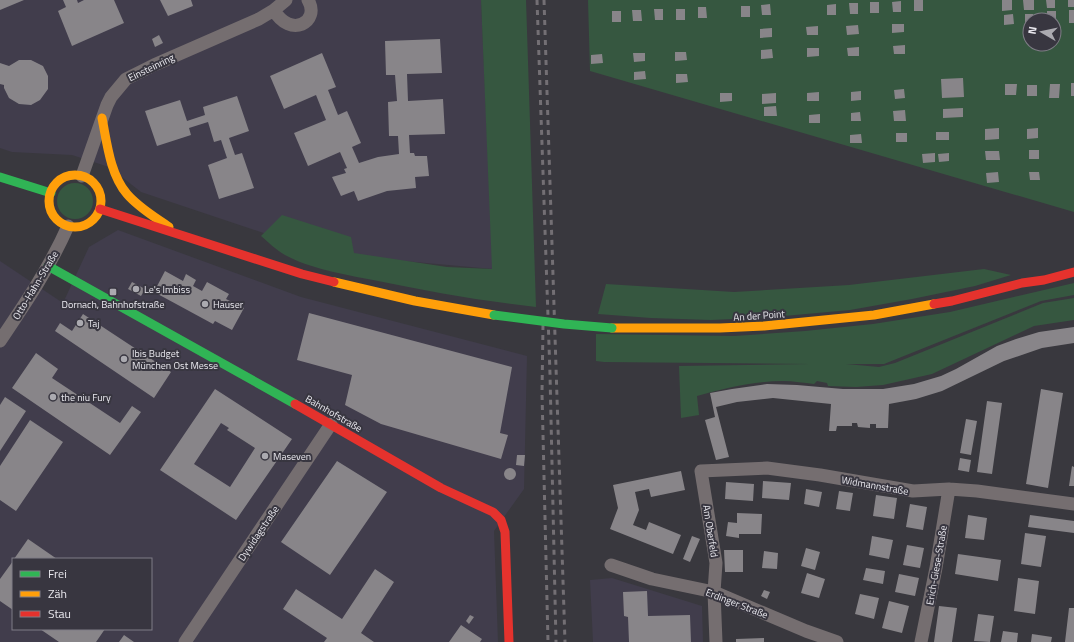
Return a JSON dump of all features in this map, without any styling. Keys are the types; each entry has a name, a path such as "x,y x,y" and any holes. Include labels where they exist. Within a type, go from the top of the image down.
{"street":[{"name":"Einsteinring","path":"82,176 102,118 111,97 126,79 258,19 274,10 286,0"},
{"path":"274,10 285,24 298,26 306,22 310,14 310,5 308,0"},
{"path":"102,118 115,171 126,193 136,203 182,236"},
{"path":"69,176 82,176 94,183 98,189 101,202 100,210 93,220 87,224 74,227 68,226 56,219 52,214 50,207 50,193 63,178 69,176"},
{"path":"0,177 50,193"},
{"name":"An der Point","path":"100,210 302,274 415,301 494,315 564,324 612,328 720,328 804,323 874,315 952,301 1022,283 1044,280 1074,272"},
{"name":"Otto-Hahn-Straße","path":"0,341 38,284 68,226"},
{"name":"Bahnhofstraße","path":"48,266 331,424 441,488 493,512 501,520 505,532 509,642"},
{"name":"An der Point","path":"1022,283 1044,271"},
{"name":"Dywidagstraße","path":"185,642 331,424"},
{"name":"Widmannstraße","path":"701,471 767,468 820,475 914,491 949,489 976,490 1074,504"},
{"name":"Am Oberfeld","path":"701,471 716,563 714,592 716,642"},
{"name":"Erich-Giese-Straße","path":"921,642 936,568 949,489"},
{"name":"Erdinger Straße","path":"611,565 652,580 714,592 806,631 838,642"}],"shaded area":[{"path":"0,0 481,0 493,269 326,254 141,192 109,167 72,155 12,152 0,148"},
{"path":"118,230 301,297 527,356 524,489 494,531 498,642 0,642 0,261 63,303 89,247"},
{"path":"612,578 702,606 703,642 593,642 590,580"}],"green space":[{"path":"481,0 526,0 536,307 495,302 351,276 294,260 275,248 261,236 282,215 351,237 354,253 447,267 492,269"},
{"path":"588,0 1074,0 1074,212 590,71"},
{"path":"75,183 85,186 90,191 93,201 90,211 85,216 75,219 65,216 60,211 57,201 60,191 65,186"},
{"path":"984,269 1011,275 975,286 850,310 773,317 711,320 598,314 606,284 734,292 849,285"},
{"path":"1074,283 1074,295 1041,301 884,364 846,364 879,367 895,363 1043,303 1074,298 1074,320 1034,326 932,374 883,385 856,387 828,386 827,383 817,381 814,384 783,381 761,382 718,390 697,396 699,415 681,418 679,366 810,364 596,361 596,334 734,336 873,324 950,312"}],"building":[{"path":"0,0 24,0 0,10"},
{"path":"63,0 77,0 78,3 84,0 114,0 124,23 72,46 58,11 66,7"},
{"path":"160,0 191,0 193,6 168,16"},
{"path":"914,0 923,0 923,11 914,11"},
{"path":"1002,0 1012,0 1012,10 1002,11"},
{"path":"1023,0 1034,0 1034,10 1024,10"},
{"path":"1046,0 1055,0 1055,8 1047,8"},
{"path":"1068,0 1074,0 1074,7 1068,7"},
{"path":"901,1 901,12 893,12 892,2"},
{"path":"870,2 879,2 879,13 870,13"},
{"path":"849,3 858,3 858,14 850,14"},
{"path":"770,4 771,15 762,15 761,5"},
{"path":"836,4 836,15 827,15 827,5"},
{"path":"741,6 750,6 750,17 741,17"},
{"path":"698,7 706,7 707,18 698,18"},
{"path":"654,9 663,9 663,20 655,20"},
{"path":"676,9 685,9 685,20 676,20"},
{"path":"632,10 641,10 642,21 633,21"},
{"path":"1069,10 1074,10 1074,23 1069,23"},
{"path":"612,11 621,11 621,22 612,22"},
{"path":"1013,14 1014,24 1004,25 1004,15"},
{"path":"892,24 904,24 904,32 892,33"},
{"path":"858,25 859,34 847,35 846,26"},
{"path":"818,26 818,35 807,35 806,27"},
{"path":"772,28 772,37 760,38 760,29"},
{"path":"159,35 163,43 155,47 152,39"},
{"path":"440,39 442,73 407,74 408,101 443,99 445,134 409,135 410,153 414,153 415,156 427,156 429,176 415,177 416,188 387,191 358,201 354,191 341,196 332,177 346,173 344,169 347,168 340,152 308,166 294,133 326,120 316,95 284,109 270,76 322,53 336,87 328,90 338,115 347,111 361,143 352,147 359,163 378,157 399,154 398,136 389,136 388,102 397,101 395,75 386,75 385,41"},
{"path":"905,45 905,54 894,54 893,46"},
{"path":"859,47 859,56 848,56 847,48"},
{"path":"807,48 819,48 819,56 807,57"},
{"path":"772,49 773,58 761,59 761,50"},
{"path":"675,52 686,52 687,60 675,61"},
{"path":"633,53 645,53 645,61 634,62"},
{"path":"602,54 603,63 591,64 591,55"},
{"path":"19,60 31,60 43,66 48,76 48,89 40,100 31,105 19,104 9,98 4,85 0,84 0,63 9,66"},
{"path":"645,71 646,79 634,80 634,72"},
{"path":"676,74 687,74 688,82 676,83"},
{"path":"963,78 964,97 942,98 941,79"},
{"path":"1071,83 1074,83 1074,96 1071,96"},
{"path":"1005,84 1017,84 1016,95 1005,95"},
{"path":"1050,84 1060,84 1059,98 1049,98"},
{"path":"1027,85 1037,85 1037,96 1027,96"},
{"path":"904,89 905,98 895,99 894,90"},
{"path":"861,91 861,100 851,101 851,92"},
{"path":"819,92 819,101 807,101 807,93"},
{"path":"720,93 732,93 732,101 720,102"},
{"path":"776,93 776,103 762,104 762,94"},
{"path":"237,96 249,131 229,138 235,155 242,153 254,188 219,199 208,165 227,158 221,140 214,142 208,122 189,128 191,135 157,146 145,111 180,100 187,121 205,115 203,107"},
{"path":"776,106 777,116 764,116 764,107"},
{"path":"963,108 963,117 943,118 943,109"},
{"path":"905,110 906,121 894,121 893,111"},
{"path":"860,112 861,121 851,121 851,113"},
{"path":"820,114 820,123 809,123 809,115"},
{"path":"999,128 999,139 985,140 985,129"},
{"path":"1038,128 1038,138 1027,139 1027,129"},
{"path":"936,132 949,132 949,140 936,140"},
{"path":"896,133 907,133 907,142 896,142"},
{"path":"861,134 862,143 850,143 850,135"},
{"path":"1029,150 1039,150 1039,159 1029,159"},
{"path":"985,151 999,151 1000,160 986,160"},
{"path":"935,153 935,162 923,163 922,154"},
{"path":"949,153 949,161 939,162 938,154"},
{"path":"998,172 999,182 987,183 986,173"},
{"path":"1029,172 1039,172 1040,180 1030,180"},
{"name":"Hauser","path":"165,271 183,281 186,274 196,280 193,286 202,291 207,282 229,294 226,299 244,308 232,330 215,321 213,324 154,292"},
{"name":"Le's Imbiss","path":"132,282 145,289 141,296 128,289"},
{"path":"309,313 512,367 500,433 508,435 501,459 381,424 345,405 352,375 297,360"},
{"name":"Ibis Budget München Ost Messe","path":"83,314 171,372 154,398 55,331 60,323 72,331"},
{"path":"1074,327 1074,343 1042,348 1004,361 942,391 916,399 889,404 888,428 876,428 876,424 870,424 870,428 858,427 857,423 852,423 852,426 837,426 836,431 829,431 831,404 773,398 737,402 716,407 729,457 716,460 705,420 715,417 710,393 767,384 843,389 883,389 914,384 941,376 997,346 1016,339 1039,332"},
{"name":"the niu Fury","path":"36,353 58,369 52,378 120,423 132,406 141,412 110,455 12,388"},
{"name":"Maseven","path":"215,389 292,439 236,520 160,470","holes":["221,423 229,428 227,430 255,448 230,487 194,464"]},
{"path":"1041,389 1063,393 1048,488 1026,484"},
{"path":"5,397 26,411 0,451 0,405"},
{"path":"987,401 1002,403 992,474 977,472"},
{"path":"966,419 977,421 971,455 960,453"},
{"path":"30,420 63,442 16,511 0,500 0,466"},
{"path":"517,455 525,455 524,466 516,465"},
{"path":"960,458 971,460 969,472 958,470"},
{"path":"337,461 387,492 330,575 281,542"},
{"path":"1072,466 1074,467 1074,486 1069,486"},
{"path":"508,468 512,468 516,474 512,480 508,480 504,476 504,472"},
{"path":"681,471 685,490 651,497 649,489 635,492 639,510 633,525 646,530 649,522 681,535 673,554 610,529 618,508 613,485"},
{"path":"763,481 791,483 789,500 762,498"},
{"path":"726,482 754,484 753,501 725,499"},
{"path":"806,489 822,492 819,507 804,504"},
{"path":"839,491 853,493 850,511 836,509"},
{"path":"876,495 897,498 894,519 873,516"},
{"path":"910,504 927,507 923,530 906,527"},
{"path":"737,513 762,514 761,534 739,534 739,538 726,536 728,522 737,523"},
{"path":"968,515 987,518 984,540 965,538"},
{"path":"1030,515 1074,521 1074,533 1028,527"},
{"path":"1025,533 1046,536 1041,567 1021,564"},
{"path":"692,536 700,539 690,562 683,559"},
{"path":"872,536 893,540 889,559 869,555"},
{"path":"28,539 56,558 15,558"},
{"path":"907,545 924,548 920,568 903,565"},
{"path":"806,548 820,552 815,570 801,566"},
{"path":"724,550 743,550 743,572 725,572"},
{"path":"764,551 778,553 777,569 762,568"},
{"path":"958,554 1001,560 998,581 955,574"},
{"path":"12,562 12,609 0,601 0,579"},
{"path":"866,568 885,571 883,584 863,580"},
{"path":"375,569 394,582 361,633 374,642 324,642 327,638 283,609 296,589 342,619"},
{"path":"807,573 825,579 819,598 801,593"},
{"path":"899,574 919,578 915,596 895,592"},
{"path":"1018,578 1039,581 1035,614 1014,611"},
{"path":"764,590 770,592 767,599 761,596"},
{"path":"647,591 648,616 690,615 691,642 629,642 628,617 624,616 623,592"},
{"path":"860,594 879,598 874,619 855,614"},
{"path":"889,601 909,606 902,633 882,628"},
{"path":"939,606 957,608 952,642 934,642"},
{"path":"1069,608 1074,608 1074,642 1065,642"},
{"path":"978,614 994,616 990,642 974,641"},
{"path":"470,615 474,617 469,624 466,621"},
{"path":"461,625 482,639 480,642 449,642"},
{"path":"41,630 104,630 96,642 59,642"},
{"path":"1003,631 1018,633 1017,642 1001,642"},
{"path":"1032,634 1052,637 1051,642 1031,642"},
{"path":"124,635 134,642 119,642"},
{"path":"764,638 764,642 736,642 736,639"}],"railway":[{"path":"537,0 550,374 556,642"},
{"path":"544,0 565,642"},
{"path":"543,325 542,393 548,642"}],"traffic: fast":[{"path":"0,177 51,193"},
{"path":"48,266 295,404"},
{"path":"494,315 564,324 612,328"}],"traffic: slow":[{"path":"102,118 110,158 121,186 137,204 169,227"},
{"path":"75,175 89,179 97,187 101,201 97,215 89,223 75,227 61,223 53,215 49,201 53,187 61,179 75,175"},
{"path":"334,282 415,301 494,315"},
{"path":"612,328 720,328 764,326 874,315 934,304"}],"traffic: jam":[{"path":"100,209 302,274 334,282"},
{"path":"934,304 1074,272"},
{"path":"295,404 441,488 493,512 501,520 505,532 509,642"}],"place":[{"name":"Le's Imbiss","path":"136,289"},
{"name":"Dornach, Bahnhofstraße","path":"113,292"},
{"name":"Hauser","path":"205,304"},
{"name":"Taj","path":"80,323"},
{"name":"Ibis Budget München Ost Messe","path":"124,359"},
{"name":"the niu Fury","path":"53,397"},
{"name":"Maseven","path":"265,456"}]}
